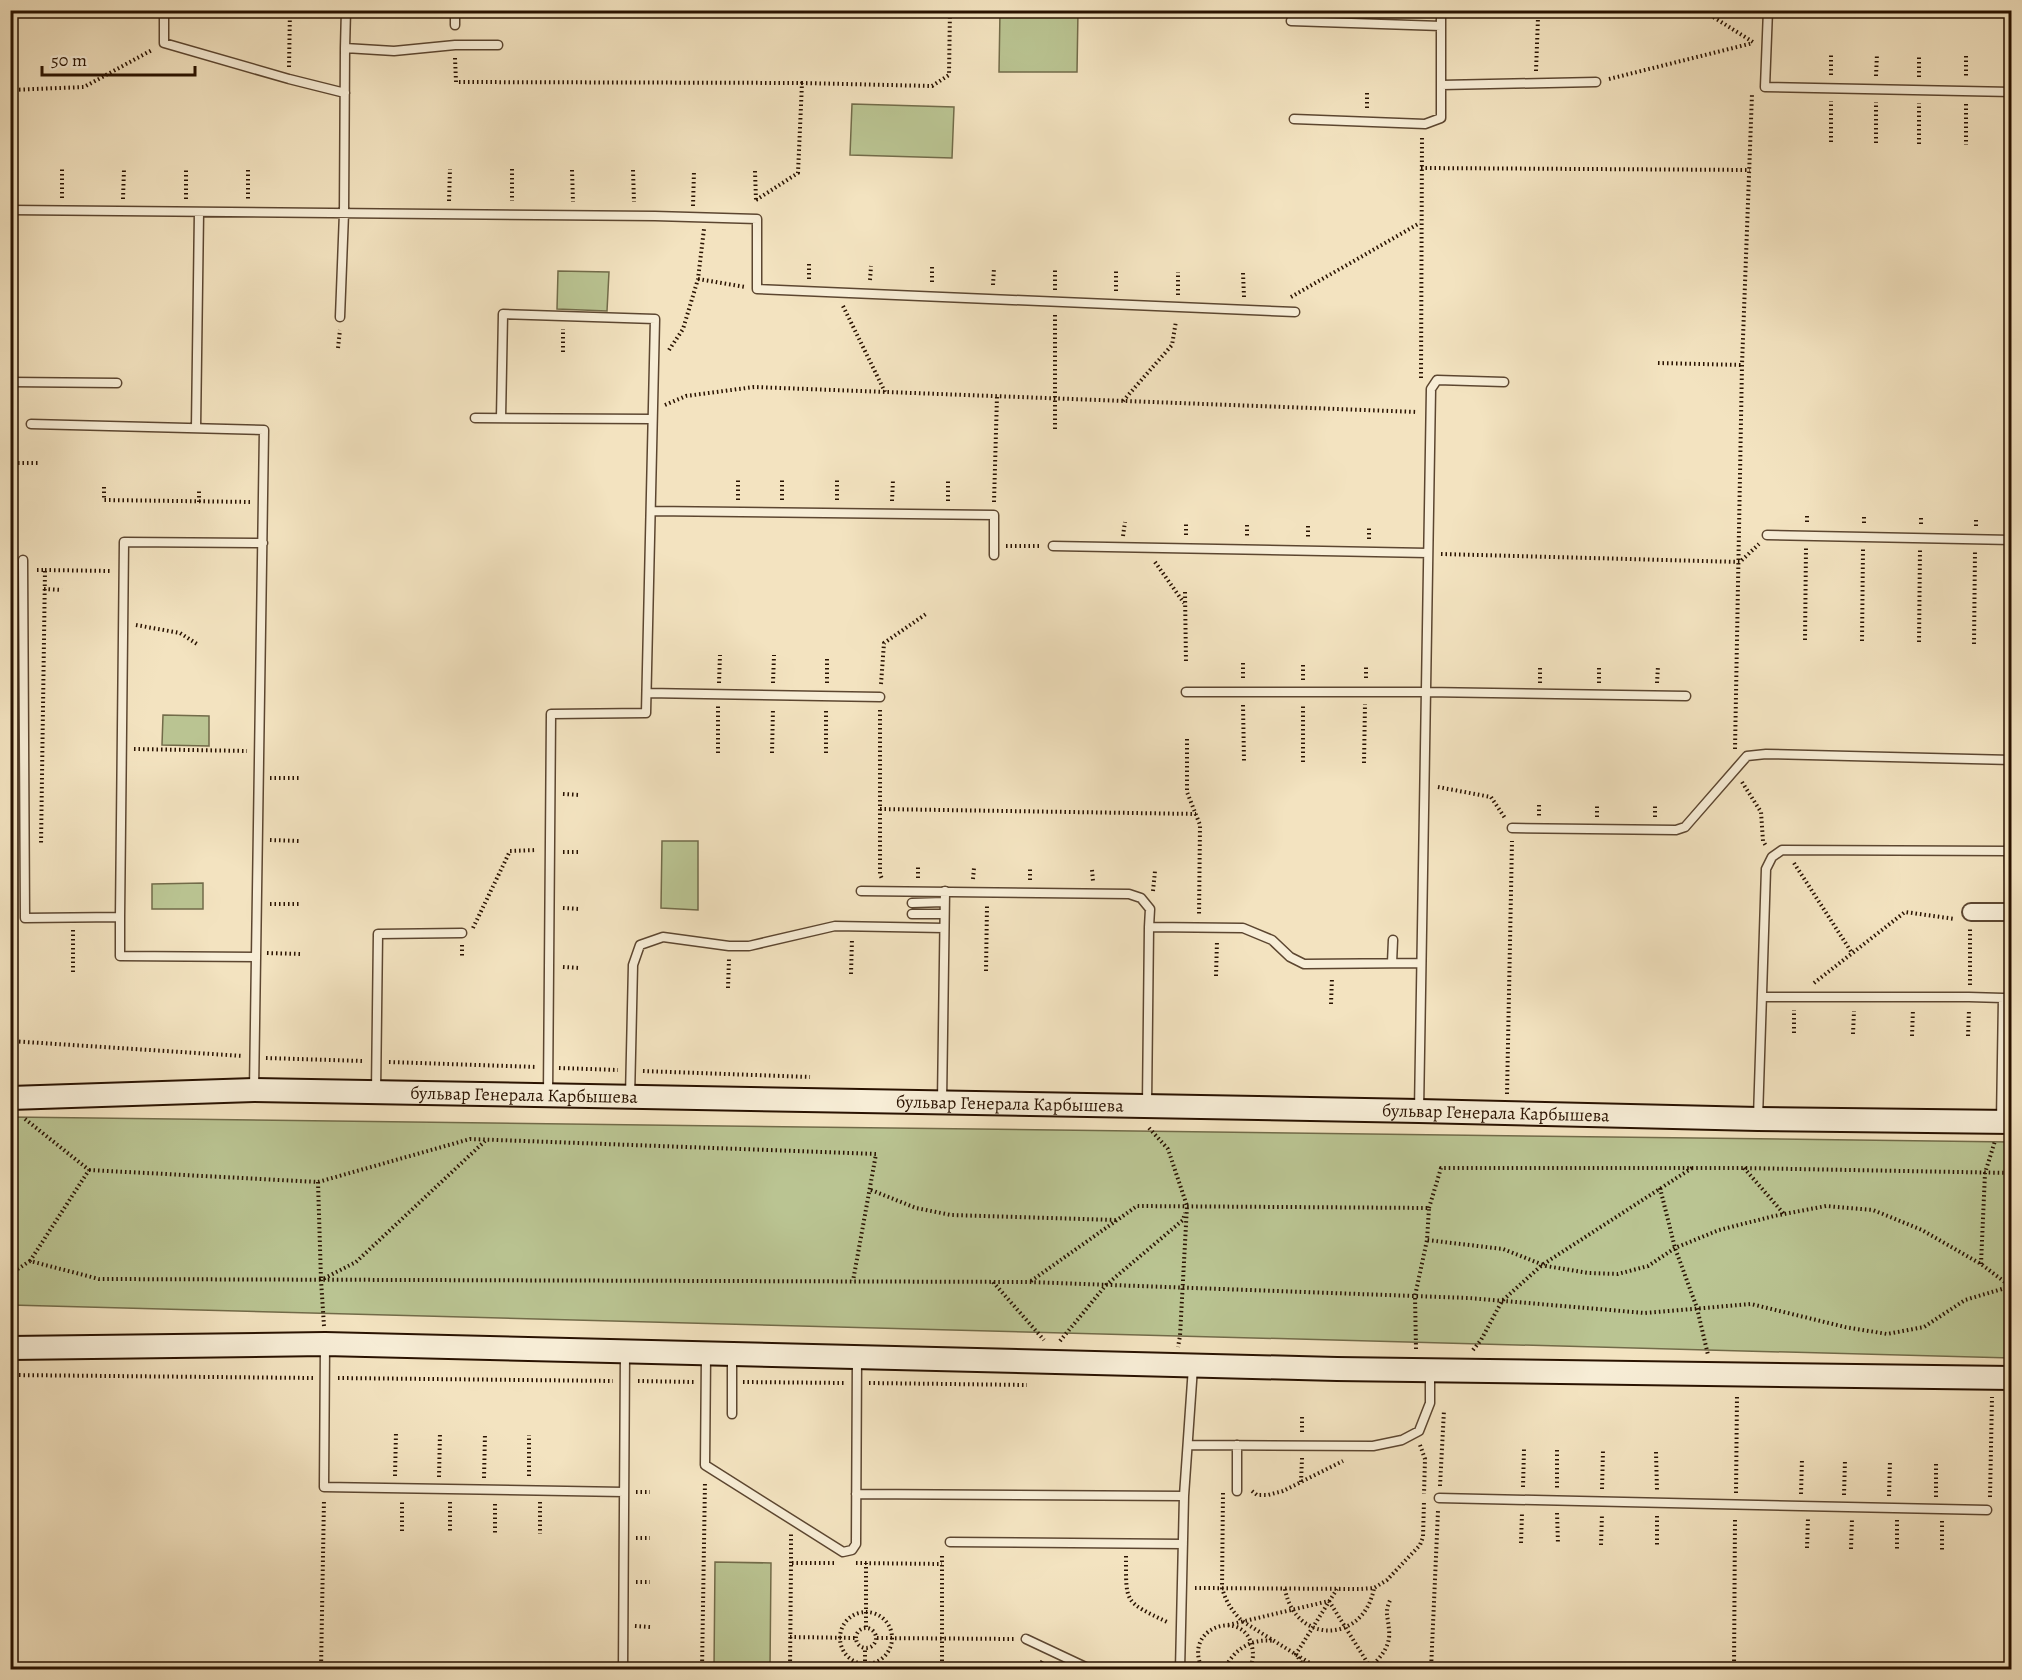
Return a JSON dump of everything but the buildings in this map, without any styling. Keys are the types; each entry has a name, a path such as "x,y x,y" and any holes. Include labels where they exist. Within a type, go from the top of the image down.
{"street":[{"path":"1971,917 2011,912"},
{"name":"бульвар Генерала Карбышева","path":"16,1106 254,1090 1758,1119 2006,1121"},
{"path":"10,1348 325,1344 857,1357 1048,1356 1183,1365 1426,1376 1458,1370 2012,1378"}],"lane":[{"path":"164,10 164,44 345,93"},
{"path":"340,317 344,213 346,10"},
{"path":"455,10 455,25"},
{"path":"1294,119 1422,124 1441,118 1441,10"},
{"path":"1768,10 1766,87 2012,92"},
{"path":"1291,21 1441,26"},
{"path":"345,48 394,51 455,45 498,45"},
{"path":"1441,85 1596,82"},
{"path":"10,210 513,214 757,219 757,289 1295,312"},
{"path":"196,428 198,212"},
{"path":"501,418 503,314 655,319 646,713 551,714 549,1096"},
{"path":"1419,1111 1431,389 1437,380 1504,382"},
{"path":"10,382 117,383"},
{"path":"475,418 652,415"},
{"path":"31,424 264,430 254,1090"},
{"path":"651,511 994,515 994,550"},
{"path":"1767,535 2012,540"},
{"path":"257,955 120,956 124,542 263,543"},
{"path":"1053,546 1428,553"},
{"path":"23,560 26,918 120,917"},
{"path":"1186,692 1425,692 1686,696"},
{"path":"647,693 880,697"},
{"path":"1512,828 1676,830 1685,827 1747,756 1766,754 2012,760"},
{"path":"2011,912 2012,799"},
{"path":"1758,1119 1766,869 1772,857 1782,850 2010,851"},
{"path":"861,891 1129,894 1141,898 1150,909 1138,1106"},
{"path":"942,1103 945,891"},
{"path":"912,903 944,902"},
{"path":"912,914 944,914"},
{"path":"630,1097 633,965 640,945 663,937 729,946 749,946 835,926 944,928"},
{"path":"1149,927 1243,928 1272,940 1290,957 1304,964 1421,963"},
{"path":"376,1092 378,934 462,933"},
{"path":"1392,963 1393,940"},
{"path":"1762,997 2007,998 2006,1121"},
{"path":"325,1344 324,1487 624,1492"},
{"path":"623,1670 625,1352"},
{"path":"706,1353 705,1465 839,1551 852,1550 856,1544 857,1357"},
{"path":"732,1354 732,1414"},
{"path":"1180,1670 1184,1496 1188,1445 1183,1365"},
{"path":"1188,1445 1373,1446 1390,1444 1419,1431 1430,1403 1426,1376"},
{"path":"1237,1445 1237,1491"},
{"path":"856,1494 1184,1496"},
{"path":"1439,1498 1987,1510"},
{"path":"950,1542 1183,1544"},
{"path":"1026,1639 1092,1670"}],"path":[{"path":"289,79 290,10"},
{"path":"455,45 456,82 802,83 932,86 949,75 950,10"},
{"path":"1702,10 1754,43"},
{"path":"10,15 42,16"},
{"path":"1536,83 1538,18"},
{"path":"1753,54 1754,32"},
{"path":"1596,82 1754,43"},
{"path":"10,90 84,87 164,44"},
{"path":"756,200 798,173 802,83"},
{"path":"1752,89 1742,364 1740,562 1734,771 1761,812 1763,841 1772,857"},
{"path":"1421,387 1422,124"},
{"path":"449,214 450,168"},
{"path":"1421,168 1750,170"},
{"path":"62,169 62,211"},
{"path":"123,211 124,169"},
{"path":"512,169 513,214"},
{"path":"186,170 186,212"},
{"path":"248,170 248,212"},
{"path":"572,170 573,215"},
{"path":"633,170 634,216"},
{"path":"693,217 694,171"},
{"path":"755,171 757,219"},
{"path":"653,373 683,329 698,279 706,217"},
{"path":"1266,311 1421,223"},
{"path":"1116,271 1116,304"},
{"path":"1123,401 1172,345 1178,307 1178,272"},
{"path":"1243,273 1244,310"},
{"path":"698,279 757,289"},
{"path":"836,292 885,392"},
{"path":"1055,302 1055,430"},
{"path":"563,352 564,316"},
{"path":"1658,363 1742,364"},
{"path":"652,415 686,396 754,387 1420,412 1421,404"},
{"path":"994,515 997,396"},
{"path":"39,463 16,463 14,570 124,572"},
{"path":"738,479 738,512"},
{"path":"782,480 782,512"},
{"path":"837,480 837,513"},
{"path":"892,513 893,480"},
{"path":"947,514 948,480"},
{"path":"104,487 104,501 263,502"},
{"path":"199,489 199,502"},
{"path":"1805,640 1807,514"},
{"path":"1862,641 1864,515"},
{"path":"1919,642 1921,516"},
{"path":"1974,644 1976,518"},
{"path":"1428,553 1740,562 1767,535"},
{"path":"994,550 1053,546"},
{"path":"1145,548 1185,603"},
{"path":"41,853 45,570"},
{"path":"45,590 63,590"},
{"path":"1185,592 1186,663"},
{"path":"886,891 880,874 880,697 884,643 926,614"},
{"path":"123,622 180,633 197,644"},
{"path":"1243,692 1244,761"},
{"path":"1303,762 1304,692"},
{"path":"1364,763 1365,692"},
{"path":"1187,739 1187,792 1200,825 1199,928"},
{"path":"122,749 260,752"},
{"path":"259,778 299,777"},
{"path":"1424,785 1491,796 1512,828 1507,1113"},
{"path":"880,809 1196,814"},
{"path":"258,840 299,841"},
{"path":"462,933 471,930 510,851 550,850"},
{"path":"1785,850 1852,953"},
{"path":"986,971 987,892"},
{"path":"257,904 299,904"},
{"path":"1794,1033 1795,997 1905,912 1971,917 1968,1036"},
{"path":"72,918 73,974"},
{"path":"851,974 853,926"},
{"path":"1216,976 1217,928"},
{"path":"728,988 729,946"},
{"path":"257,955 300,954"},
{"path":"1331,1004 1332,964"},
{"path":"1853,1034 1854,997"},
{"path":"1912,1035 1913,997"},
{"path":"10,1041 255,1057 815,1077"},
{"path":"16,1106 27,1121 89,1170 318,1182 470,1140 876,1154 853,1281"},
{"path":"1138,1106 1168,1149 1187,1206 1180,1336 1183,1365"},
{"path":"1981,1264 1985,1173 2006,1121"},
{"path":"321,1280 356,1262 486,1140"},
{"path":"1431,1670 1445,1389 1426,1376 1415,1296 1427,1240 1429,1208 1441,1168 1743,1168 2012,1173"},
{"path":"1458,1370 1481,1340 1502,1301 1542,1265 1692,1168"},
{"path":"1743,1168 1785,1214"},
{"path":"10,1274 30,1261 89,1170"},
{"path":"318,1182 325,1344"},
{"path":"1660,1188 1675,1248 1696,1308 1712,1374"},
{"path":"871,1190 916,1209 951,1215 1116,1220"},
{"path":"1029,1282 1137,1206 1429,1208"},
{"path":"993,1282 1048,1356 1106,1285 1183,1220 1187,1206"},
{"path":"1427,1240 1503,1249 1542,1265 1588,1273 1618,1274 1648,1266 1675,1248 1719,1230 1826,1206 1873,1210 1922,1230 1981,1264 2011,1286"},
{"path":"30,1261 99,1279 1029,1282 1415,1296 1645,1313 1751,1304 1845,1327 1887,1334 1924,1327 1965,1300 2011,1286"},
{"path":"10,1375 706,1382"},
{"path":"733,1382 1032,1385"},
{"path":"1734,1670 1737,1391"},
{"path":"1987,1510 1990,1499 1992,1396"},
{"path":"396,1432 402,1531"},
{"path":"439,1489 440,1433"},
{"path":"484,1490 485,1434"},
{"path":"529,1435 529,1490"},
{"path":"1185,1588 1337,1589 1374,1587 1387,1580 1414,1553 1423,1537 1425,1459 1420,1445 1412,1435"},
{"path":"1250,1484 1252,1492 1257,1495 1278,1493 1373,1446"},
{"path":"1802,1459 1808,1548"},
{"path":"1845,1460 1851,1549"},
{"path":"1890,1461 1897,1550"},
{"path":"1936,1462 1942,1551"},
{"path":"702,1670 705,1465"},
{"path":"321,1670 324,1487"},
{"path":"450,1489 450,1532"},
{"path":"495,1490 495,1533"},
{"path":"539,1490 540,1534"},
{"path":"1223,1493 1222,1588 1229,1606 1242,1621 1322,1670"},
{"path":"790,1670 791,1521"},
{"path":"1126,1544 1128,1598 1136,1607 1181,1629"},
{"path":"791,1563 844,1563"},
{"path":"855,1563 942,1564 942,1670"},
{"path":"866,1563 866,1628"},
{"path":"1285,1589 1292,1610 1301,1620 1313,1628 1335,1631 1357,1622 1366,1612 1372,1600 1374,1587"},
{"path":"1296,1654 1337,1589"},
{"path":"1329,1601 1371,1668 1386,1648 1389,1630 1386,1613 1391,1598"},
{"path":"1203,1670 1198,1661 1197,1651 1200,1641 1207,1632 1216,1627 1329,1601"},
{"path":"866,1612 876,1614 884,1620 890,1628 892,1638 886,1654 877,1662 865,1667 847,1656 840,1638 846,1622 854,1615 866,1612"},
{"path":"1226,1625 1237,1627 1246,1633 1252,1642 1254,1654 1248,1670"},
{"path":"866,1628 874,1631 876,1638 874,1645 866,1648 860,1646 856,1638 859,1631 866,1628"},
{"path":"790,1638 856,1638"},
{"path":"876,1638 1026,1639"},
{"path":"1224,1670 1231,1657 1240,1648 1252,1642 1265,1640 1276,1642"},
{"path":"865,1667 866,1648"},
{"path":"1296,1654 1306,1670"}],"green space":[{"path":"1000,11 1078,11 1077,72 999,72"},
{"path":"852,104 954,107 952,158 850,155"},
{"path":"558,271 609,272 607,311 557,309"},
{"path":"163,715 209,716 209,746 162,745"},
{"path":"662,841 698,841 698,910 661,908"},
{"path":"203,883 203,909 152,909 152,884"},
{"path":"11,1117 2011,1142 2011,1358 11,1305"},
{"path":"715,1562 771,1563 770,1669 714,1669"}]}
